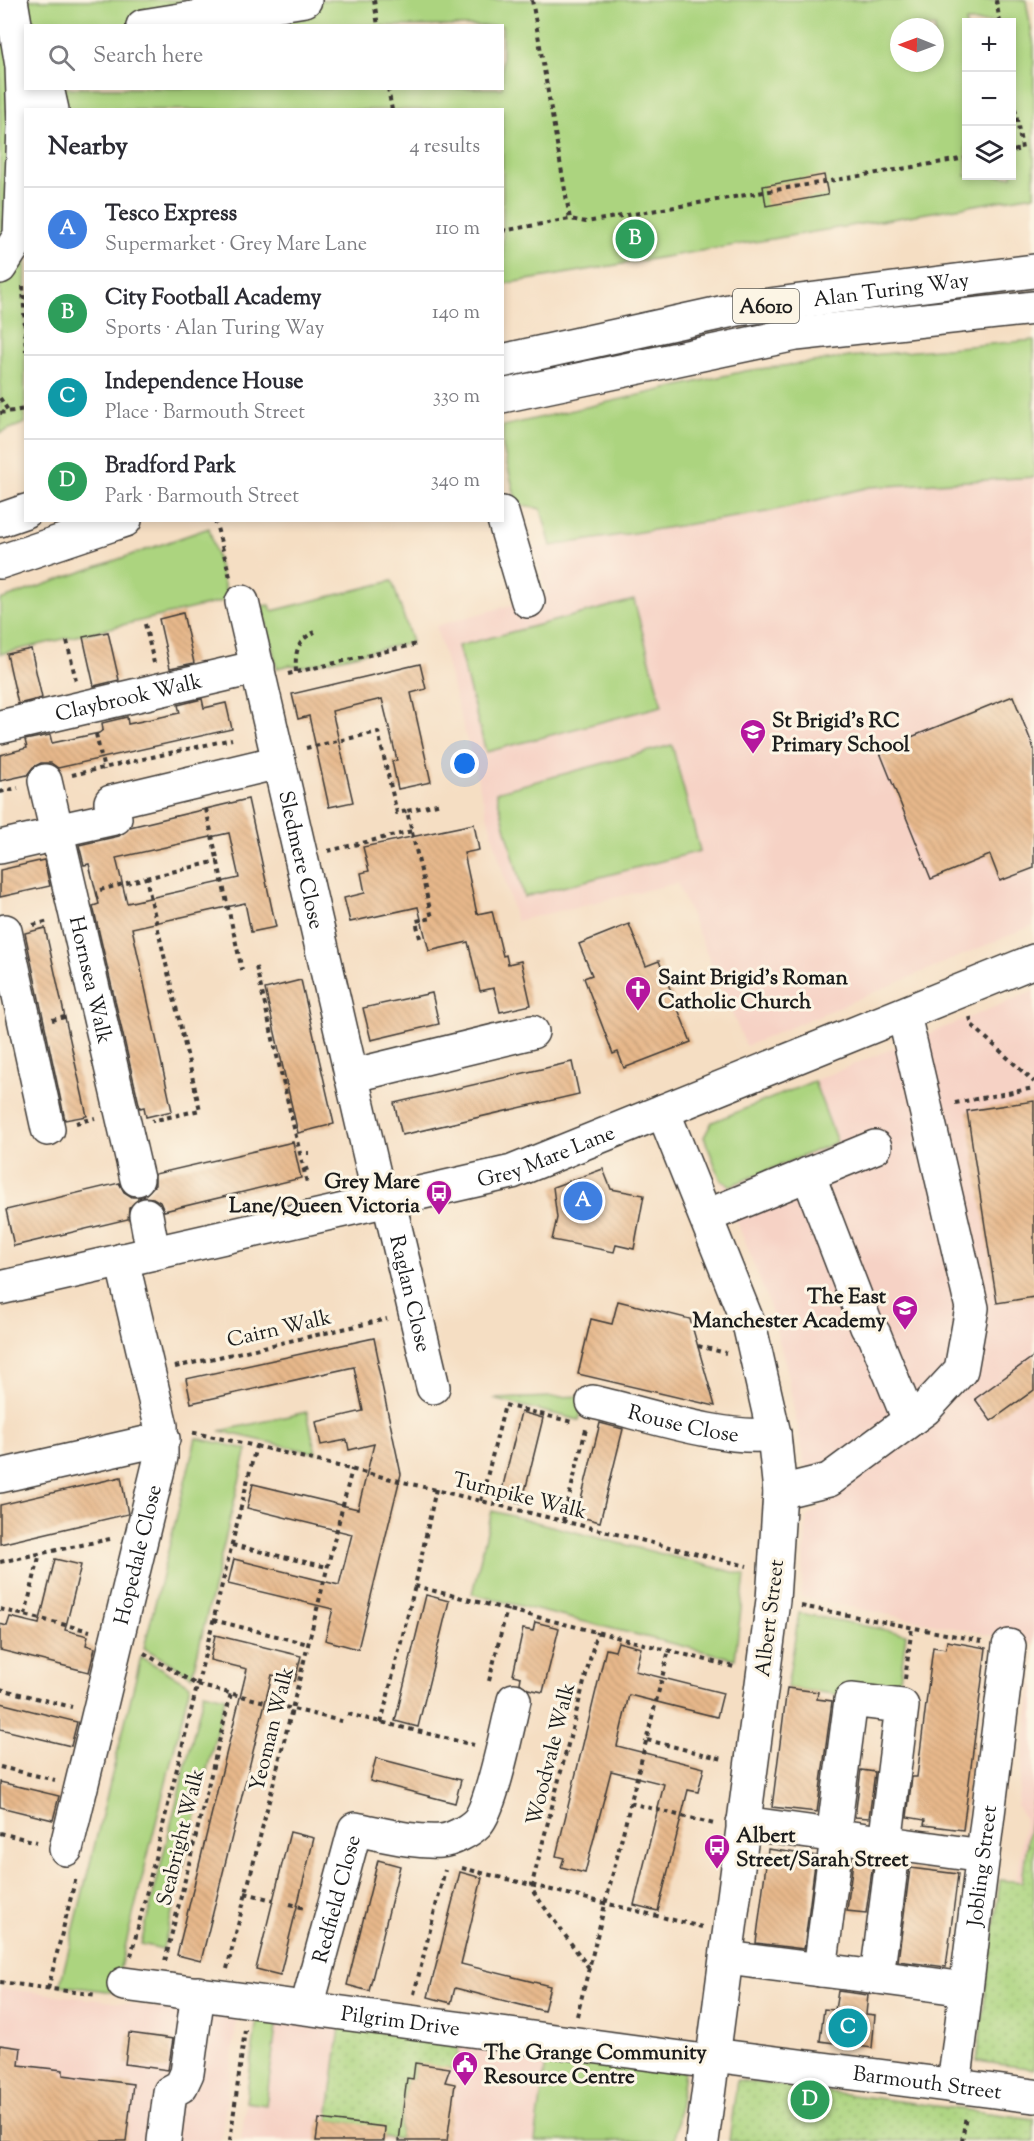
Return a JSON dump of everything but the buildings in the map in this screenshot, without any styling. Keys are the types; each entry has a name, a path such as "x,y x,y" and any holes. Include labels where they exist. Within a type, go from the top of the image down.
{"main road":[{"path":"11,0 22,66 24,126 20,236 12,274"},
{"path":"27,0 33,24"},
{"path":"155,24 305,0"},
{"path":"47,90 52,108"},
{"path":"0,204 22,180"},
{"name":"Alan Turing Way","path":"504,361 738,309 1034,271"},
{"name":"Alan Turing Way","path":"504,396 796,334 1034,308"},
{"path":"0,520 24,512"},
{"path":"504,520 528,601"},
{"path":"0,562 119,522"},
{"path":"242,603 278,758"},
{"name":"Claybrook Walk","path":"0,727 160,690 259,674"},
{"name":"Sledmere Close","path":"111,802 200,781 278,758 351,1076 384,1199"},
{"name":"Hornsea Walk","path":"45,781 137,1179"},
{"path":"0,847 115,818 111,802"},
{"path":"5,931 16,1019 48,1129"},
{"name":"Grey Mare Lane","path":"0,1288 384,1199 512,1172 1034,961"},
{"path":"780,1492 830,1480 925,1409 961,1370 972,1308 904,1015"},
{"path":"351,1076 532,1032"},
{"name":"Albert Street","path":"663,1112 750,1328 774,1434 780,1492 775,1587 702,2141"},
{"path":"706,1216 875,1147"},
{"path":"808,1174 867,1327 874,1334 909,1420"},
{"name":"Raglan Close","path":"384,1199 416,1313 433,1387"},
{"path":"146,1215 153,1253"},
{"name":"Hopedale Close","path":"66,1849 143,1532 162,1433 122,1260"},
{"name":"Rouse Close","path":"590,1414 733,1435 758,1437 774,1434"},
{"path":"0,1476 162,1433"},
{"name":"Jobling Street","path":"954,2086 1009,1646"},
{"path":"445,1852 454,1838 478,1822 490,1792 501,1751 501,1691"},
{"path":"820,1970 851,1700 902,1706 877,1977"},
{"path":"743,1827 983,1856"},
{"name":"Redfield Close","path":"307,2007 355,1829 426,1841 445,1852"},
{"path":"728,1946 820,1970 966,1989"},
{"name":"Pilgrim Drive","path":"124,1983 713,2059"},
{"path":"164,2141 170,2092 181,2086 222,1996"},
{"name":"Barmouth Street","path":"713,2059 1034,2096"}],"path":[{"path":"374,0 378,24"},
{"path":"532,0 570,219"},
{"path":"996,0 999,18"},
{"path":"388,90 392,108"},
{"path":"1016,117 1022,149 1016,150"},
{"path":"504,231 570,219 586,222 962,160"},
{"path":"12,274 24,340"},
{"path":"0,398 9,412"},
{"path":"0,415 24,409"},
{"path":"216,522 237,604 242,603"},
{"path":"145,624 160,690"},
{"path":"296,672 297,648 303,639 315,632"},
{"path":"67,641 104,768 111,802"},
{"path":"259,674 296,672 417,644"},
{"path":"278,758 378,732 398,813 441,802"},
{"path":"0,792 232,739"},
{"path":"200,781 242,970"},
{"path":"407,811 432,918 416,921 420,938"},
{"path":"301,858 412,831"},
{"path":"5,931 146,878 218,861"},
{"path":"48,1129 200,1110 146,878"},
{"path":"256,967 307,1183"},
{"path":"961,991 972,1024 1034,1082"},
{"path":"16,1019 98,1009"},
{"path":"926,1109 1034,1088"},
{"path":"304,1170 312,1167"},
{"name":"Cairn Walk","path":"148,1373 416,1313"},
{"path":"481,1501 505,1405 590,1414 562,1521"},
{"name":"Turnpike Walk","path":"162,1433 256,1446 436,1489 562,1521 912,1627 1009,1646"},
{"path":"0,1982 121,1998 256,1446"},
{"name":"Yeoman Walk","path":"230,2141 222,1996 245,1893 352,1469"},
{"path":"381,1723 436,1489"},
{"path":"0,1562 143,1532"},
{"path":"232,1545 327,1567"},
{"path":"25,1615 40,1553"},
{"path":"415,1586 762,1674"},
{"path":"0,1609 116,1642 142,1653 197,1685 345,1722"},
{"path":"501,1691 507,1609"},
{"path":"213,1620 308,1644"},
{"path":"902,1706 912,1627"},
{"name":"Woodvale Walk","path":"532,1884 597,1632"},
{"path":"570,2042 669,1650"},
{"path":"0,1689 99,1714"},
{"name":"Seabright Walk","path":"158,1988 231,1693"},
{"path":"348,1714 501,1751"},
{"path":"646,1740 750,1766"},
{"path":"0,1767 82,1786"},
{"path":"630,1803 743,1827"},
{"path":"0,1833 81,1853 48,1989"},
{"path":"408,2021 445,1852 532,1884 605,1902 728,1946"},
{"path":"532,1884 534,1893 589,1968"},
{"path":"245,1893 273,1900"}],"shaded area":[{"name":"St Brigid's RC Primary School","path":"1034,477 1034,925 746,1046 677,883 516,921 436,626 547,595 534,549 767,512 870,487"},
{"name":"The East Manchester Academy","path":"1034,991 1034,1644 801,1597 807,1517 837,1495 822,1467 806,1473 785,1362 768,1301 704,1137 712,1122"},
{"path":"1034,1673 1034,2069 977,2061 1000,1880 1016,1881 1025,1820 1017,1806"},
{"path":"0,1988 237,2017 221,2141 0,2141"},
{"name":"The Grange Community Resource Centre","path":"257,2017 684,2071 675,2141 241,2141"}],"green space":[{"path":"0,0 1026,0 1034,46 1034,195 504,284 504,108 24,108 24,423 0,433"},
{"path":"1034,340 1034,477 870,487 767,512 551,546 541,509 517,504 504,452 504,426 745,371 850,357"},
{"path":"209,528 228,600 0,654 0,600"},
{"path":"392,581 412,642 302,667 290,665 277,668 262,606 270,605 272,611"},
{"path":"634,600 662,706 486,752 458,646"},
{"path":"672,745 700,851 524,897 496,792"},
{"path":"814,1081 837,1142 730,1186 721,1180 704,1137 712,1122"},
{"path":"585,1396 579,1420 493,1399"},
{"path":"307,1412 316,1453 220,1431"},
{"path":"196,1438 247,1449 192,1676 144,1648"},
{"path":"492,1511 745,1575 735,1659 472,1594"},
{"path":"799,1613 906,1634 897,1702 787,1688"},
{"path":"141,1657 190,1685 114,1992 60,1985"},
{"path":"204,1692 225,1697 163,1949 141,1944"},
{"path":"1034,1791 1034,2069 977,2061 1000,1880 1022,1882"},
{"path":"257,2017 277,2019 266,2105 246,2102"},
{"path":"340,2027 459,2043 456,2070 415,2064 413,2079 407,2079 399,2139 356,2134 356,2124 328,2120"},
{"path":"547,2054 684,2071 675,2141 535,2141"},
{"path":"737,2080 1034,2119 1034,2141 729,2141"}],"place":[{"name":"City Football Academy","path":"635,239"},
{"name":"St Brigid's RC Primary School","path":"753,755"},
{"name":"Saint Brigid's Roman Catholic Church","path":"638,1012"},
{"name":"Tesco Express","path":"583,1201"},
{"name":"Grey Mare Lane/Queen Victoria","path":"439,1216"},
{"name":"The East Manchester Academy","path":"905,1331"},
{"name":"Albert Street/Sarah Street","path":"717,1870"},
{"name":"Independence House","path":"848,2028"},
{"name":"The Grange Community Resource Centre","path":"465,2087"},
{"name":"Bradford Park","path":"810,2100"}]}
